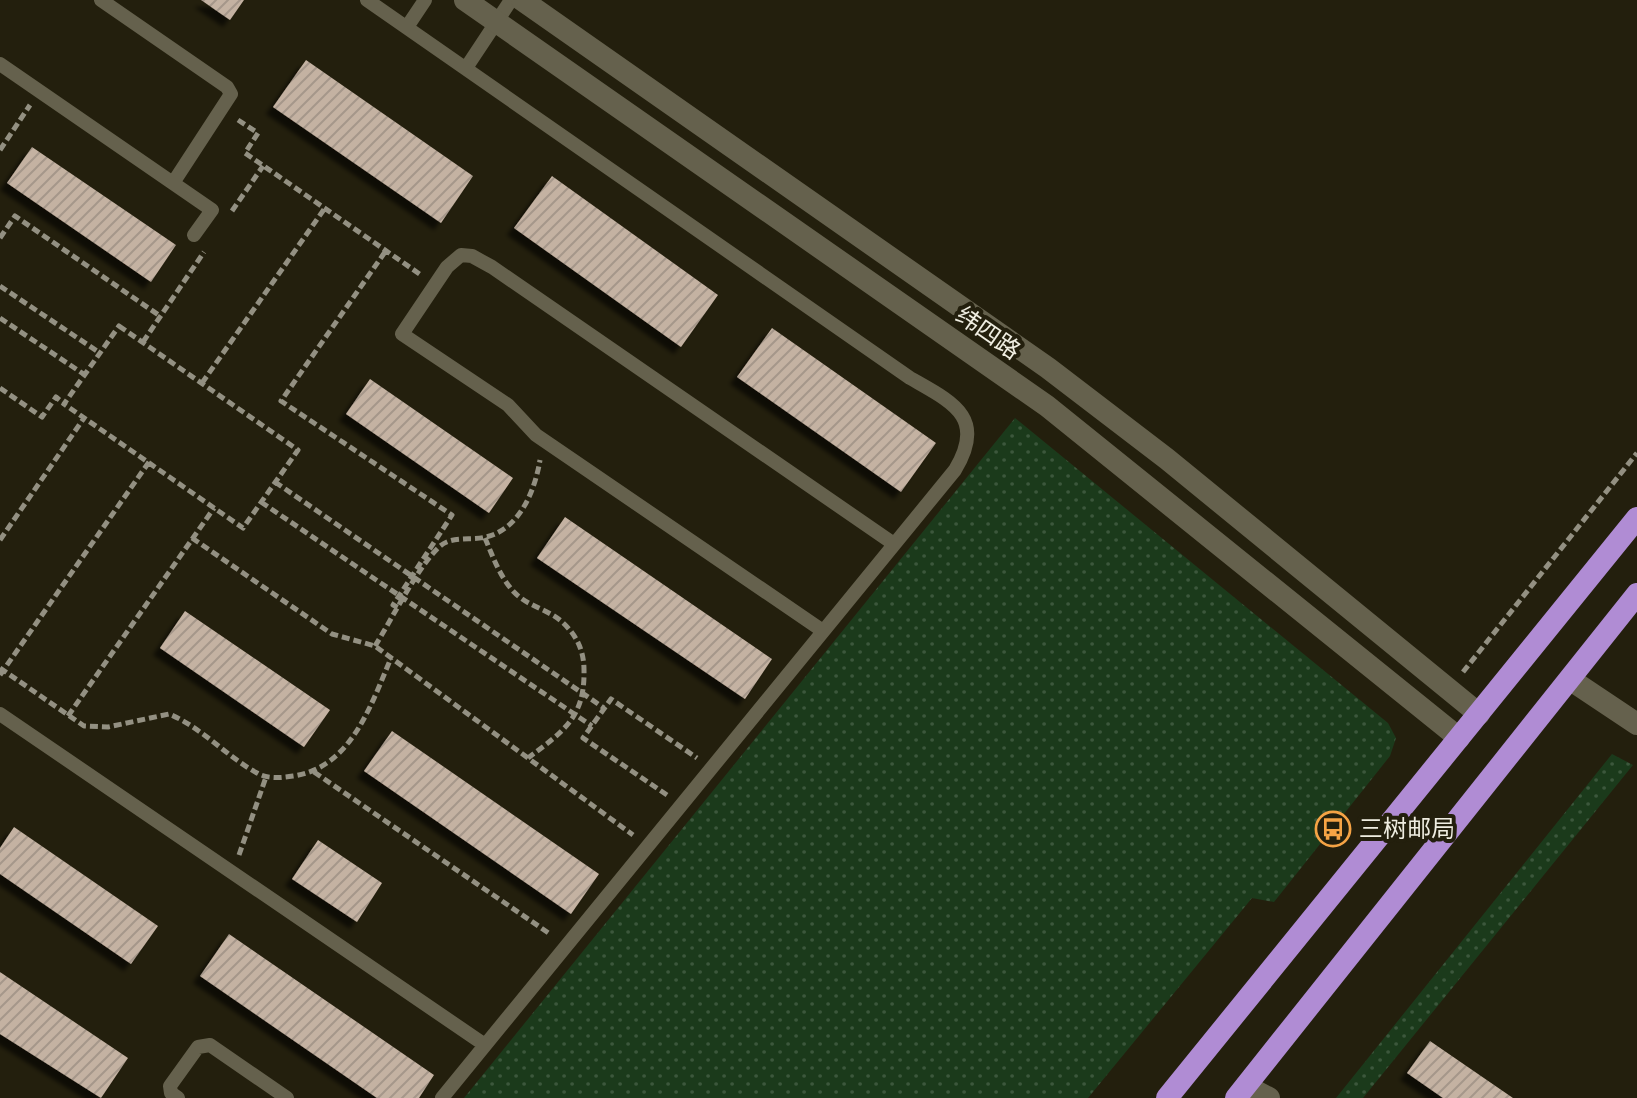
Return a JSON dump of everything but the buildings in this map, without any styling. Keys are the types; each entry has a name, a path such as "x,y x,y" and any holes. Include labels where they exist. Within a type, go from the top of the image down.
{"highway":[{"path":"1167,1098 1637,518"},
{"path":"1241,1092 1637,594"}],"street":[{"name":"纬四路","path":"465,0 1047,406 1459,738"},
{"name":"纬四路","path":"522,0 1048,368 1167,459 1479,714"},
{"path":"1571,680 1637,724"},
{"path":"1241,1092 1269,1098"}],"lane":[{"path":"101,0 227,87 231,94 223,111 173,183"},
{"path":"367,0 961,411 968,427 964,455 442,1098"},
{"path":"407,27 425,0"},
{"path":"466,68 511,0"},
{"path":"0,64 212,210 194,235"},
{"path":"823,631 546,442 508,405 402,334 435,285 461,255 472,256 492,267 894,544"},
{"path":"2,720 485,1045"},
{"path":"178,1098 171,1093 170,1086 198,1047 204,1044 210,1045 287,1098"}],"path":[{"path":"0,150 40,91"},
{"path":"223,111 258,133 245,153 435,285"},
{"path":"202,383 325,208"},
{"path":"2,235 15,216 160,316"},
{"path":"0,223 2,235"},
{"path":"375,646 399,608 393,605 402,598 452,515 281,401 385,252"},
{"path":"0,286 100,353"},
{"path":"0,318 85,375"},
{"path":"0,388 42,417 56,397 64,404 243,528 298,450 119,326 64,404"},
{"path":"0,540 84,418"},
{"path":"414,578 445,543 485,538 498,532 530,499 546,442"},
{"path":"1449,689 1637,453"},
{"path":"149,462 1,671 84,726 95,727 169,714 266,777 298,776 330,763 366,719 391,658"},
{"path":"275,482 604,708"},
{"path":"261,502 592,726"},
{"path":"68,716 214,508"},
{"path":"192,538 332,634 375,646 647,845"},
{"path":"485,538 513,591 558,619 580,645 584,694 576,715 555,738 528,758"},
{"path":"681,804 583,738 611,699 711,767"},
{"path":"314,771 566,945"},
{"path":"232,873 266,777"}],"green space":[{"path":"1015,418 1388,723 1396,738 1390,756 1274,902 1252,898 1088,1098 464,1098"},
{"path":"1612,754 1633,765 1363,1098 1336,1098"}],"place":[{"name":"三树邮局","path":"1333,829"}]}
